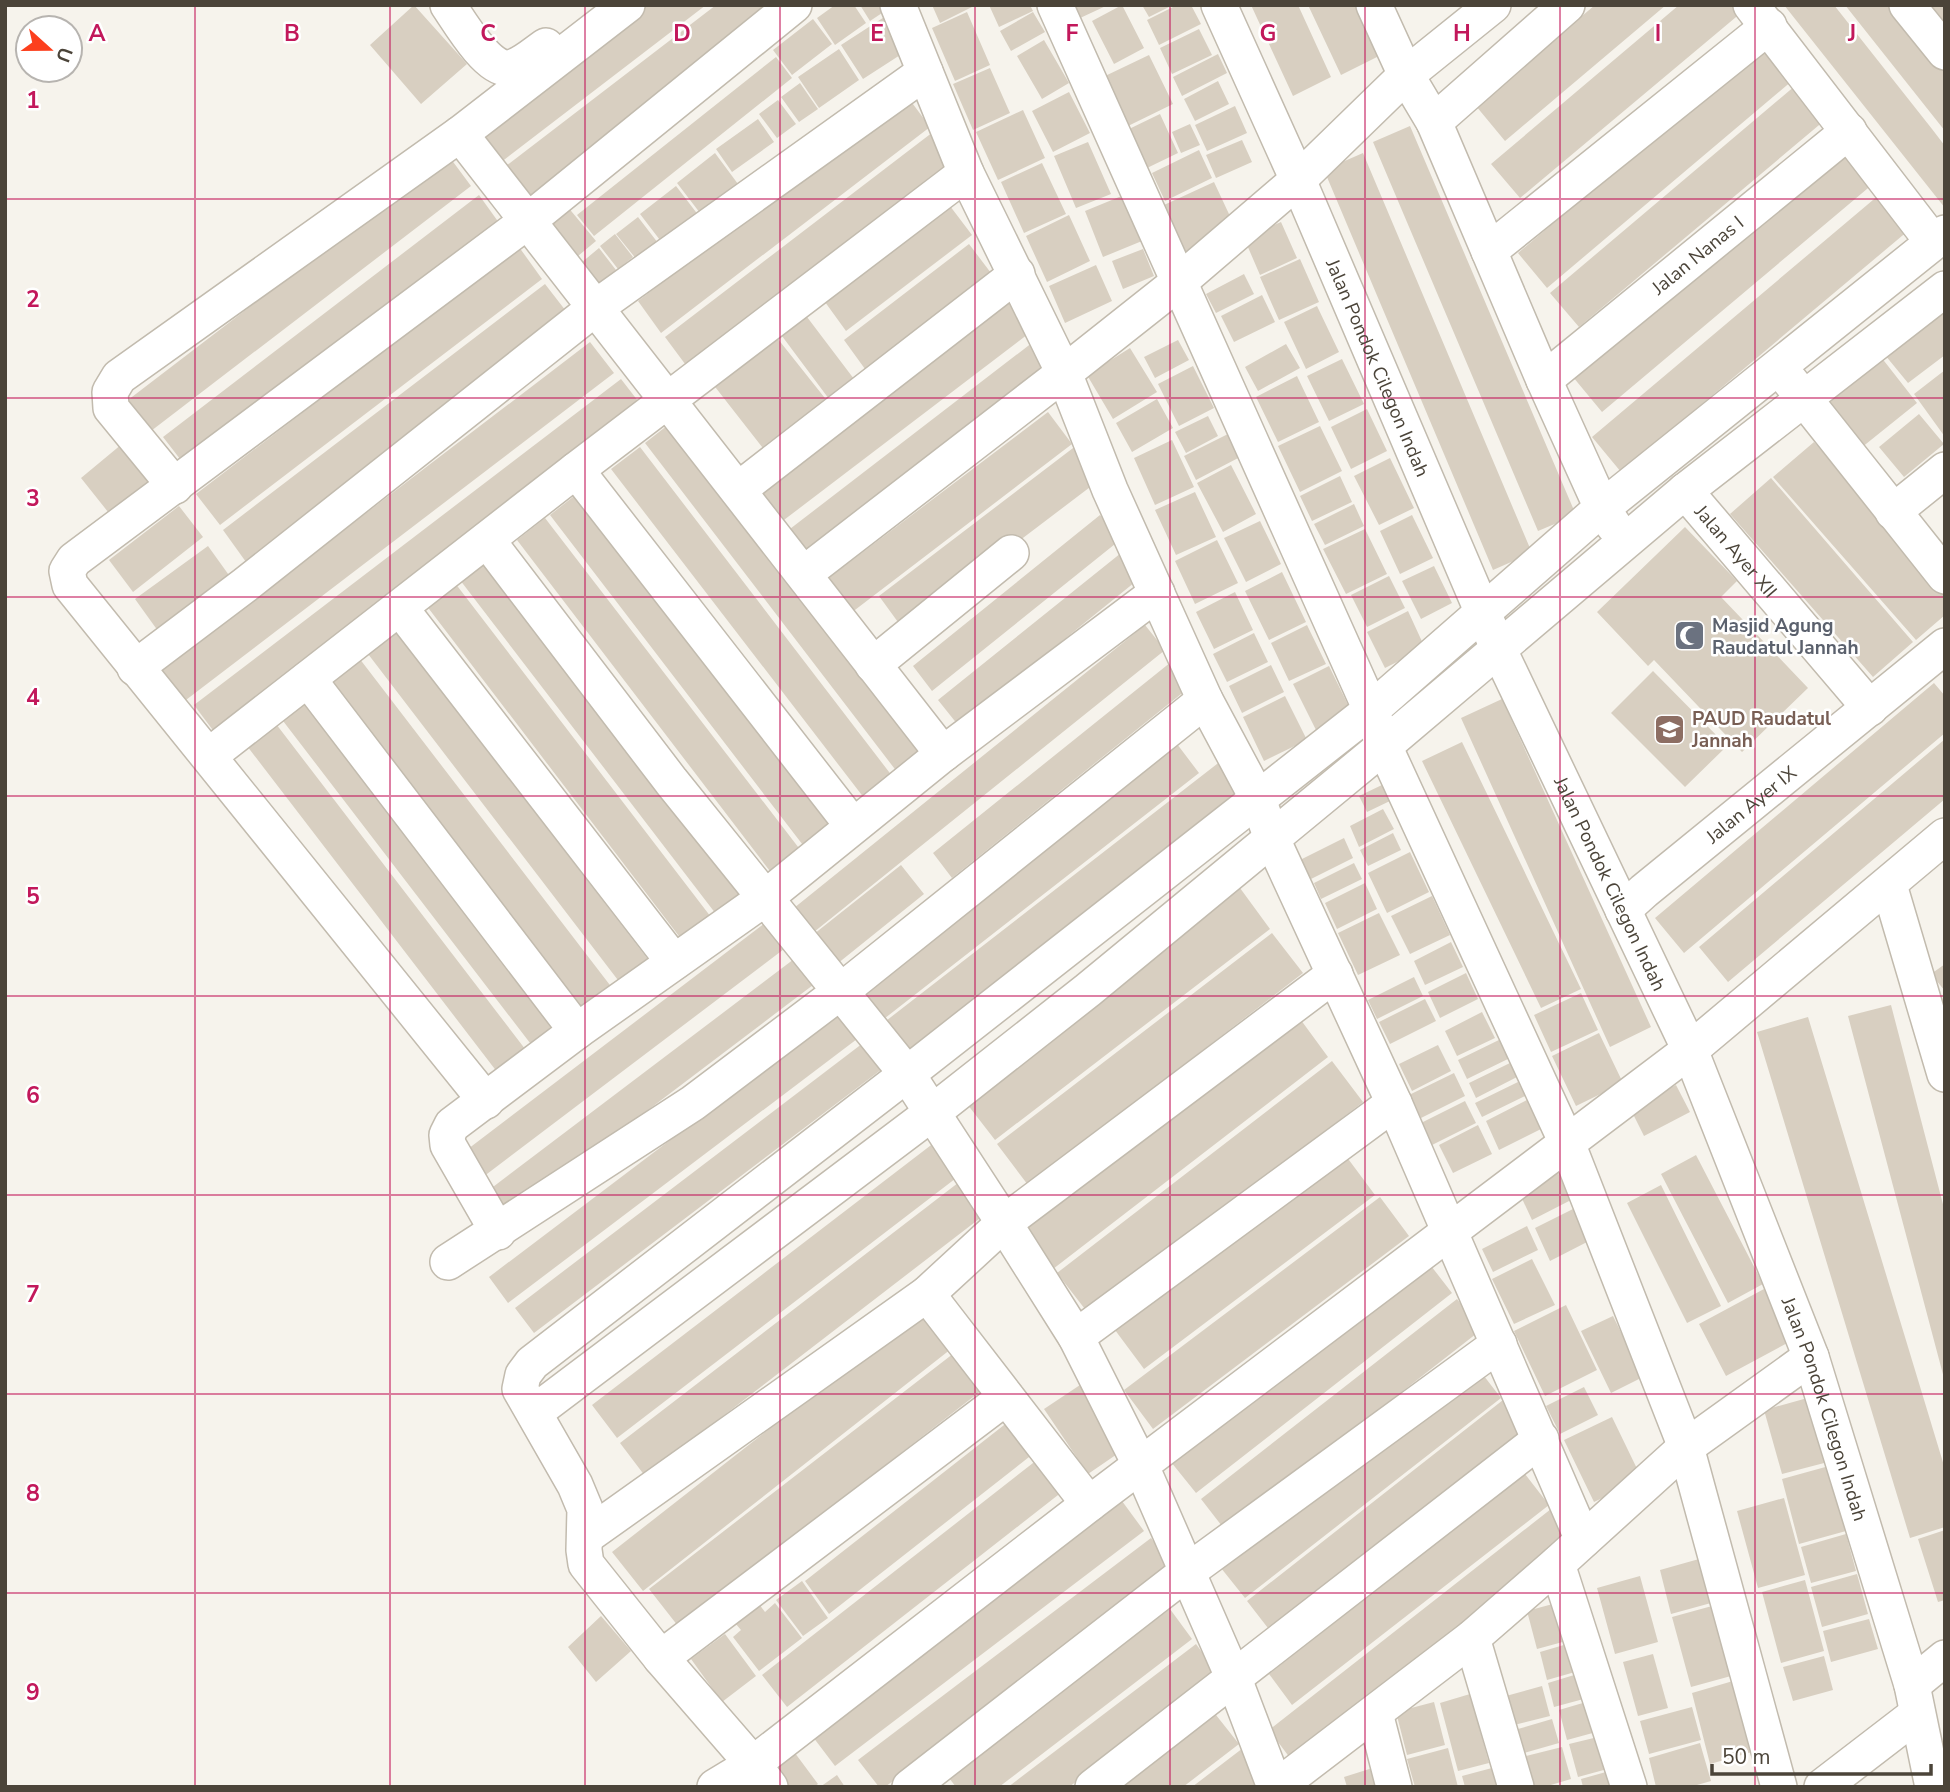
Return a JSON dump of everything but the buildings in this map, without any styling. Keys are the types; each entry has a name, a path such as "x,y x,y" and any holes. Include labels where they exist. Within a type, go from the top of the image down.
{"street":[{"path":"448,5 487,58 494,65 507,68 522,62 563,35 626,7"},
{"path":"486,1101 210,755 135,668 70,585 67,571 74,559 529,220 794,5"},
{"path":"898,5 966,173 1064,373 1110,490 1205,700 1258,799 1272,839 1394,1103 1583,1540"},
{"path":"1055,5 1371,710 1384,746 1567,1143 1686,1447 1779,1787"},
{"name":"Jalan Pondok Cilegon Indah","path":"1219,5 1298,180 1498,648 1690,1050 1811,1357 1914,1700 1933,1787"},
{"path":"1374,5 1406,75 1434,122 1602,508 1624,541"},
{"path":"1434,122 1567,5"},
{"path":"1907,5 1945,52"},
{"path":"175,486 111,408 110,392 119,377 460,134 626,7"},
{"path":"805,573 1179,282 1298,180 1473,11"},
{"path":"762,1775 661,1658 586,1564 585,1509 575,1485 528,1401 523,1375 532,1363 907,1074 1371,710 1602,508 1939,237 1849,131 1760,15 1489,251"},
{"path":"135,668 245,585 595,308 925,72"},
{"name":"Jalan Nanas I","path":"1544,380 1849,131"},
{"path":"460,134 805,573 943,754"},
{"path":"210,755 576,470 966,173"},
{"path":"738,489 1017,274"},
{"path":"528,1401 933,1112 1088,990 1272,839 1685,491 1945,289"},
{"path":"1778,367 1945,576"},
{"path":"576,470 853,826"},
{"path":"1893,512 1945,470"},
{"name":"Jalan Ayer XII","path":"1685,491 1870,708"},
{"path":"487,540 671,781 907,1074 1004,1223 1076,1338 1141,1466 1234,1679 1276,1787 1472,1638 1686,1447 1811,1357"},
{"path":"873,665 1011,553"},
{"path":"498,1232 448,1145 447,1135 452,1125 577,1031 765,898 943,754 1157,593"},
{"path":"400,608 674,962"},
{"name":"Jalan Ayer IX","path":"1623,910 1945,646"},
{"path":"308,679 577,1031"},
{"path":"448,1262 498,1232 692,1103 841,992 1205,700"},
{"path":"715,1787 762,1775 1089,1504 1690,1050 1945,836"},
{"path":"1889,885 1943,1057"},
{"path":"585,1537 927,1294 1004,1223 1335,974"},
{"path":"1076,1338 1394,1103"},
{"path":"927,1294 1089,1504"},
{"path":"910,1787 1186,1572 1499,1344"},
{"path":"661,1658 1006,1397"},
{"path":"1093,1787 1541,1439"},
{"path":"1557,1564 1629,1787"},
{"path":"1472,1638 1516,1787"},
{"path":"1822,1787 1914,1700 1945,1658"},
{"path":"1375,1713 1394,1787"}],"place":[{"name":"Masjid Agung Raudatul Jannah","path":"1689,636"},
{"name":"PAUD Raudatul Jannah","path":"1669,729"}]}
